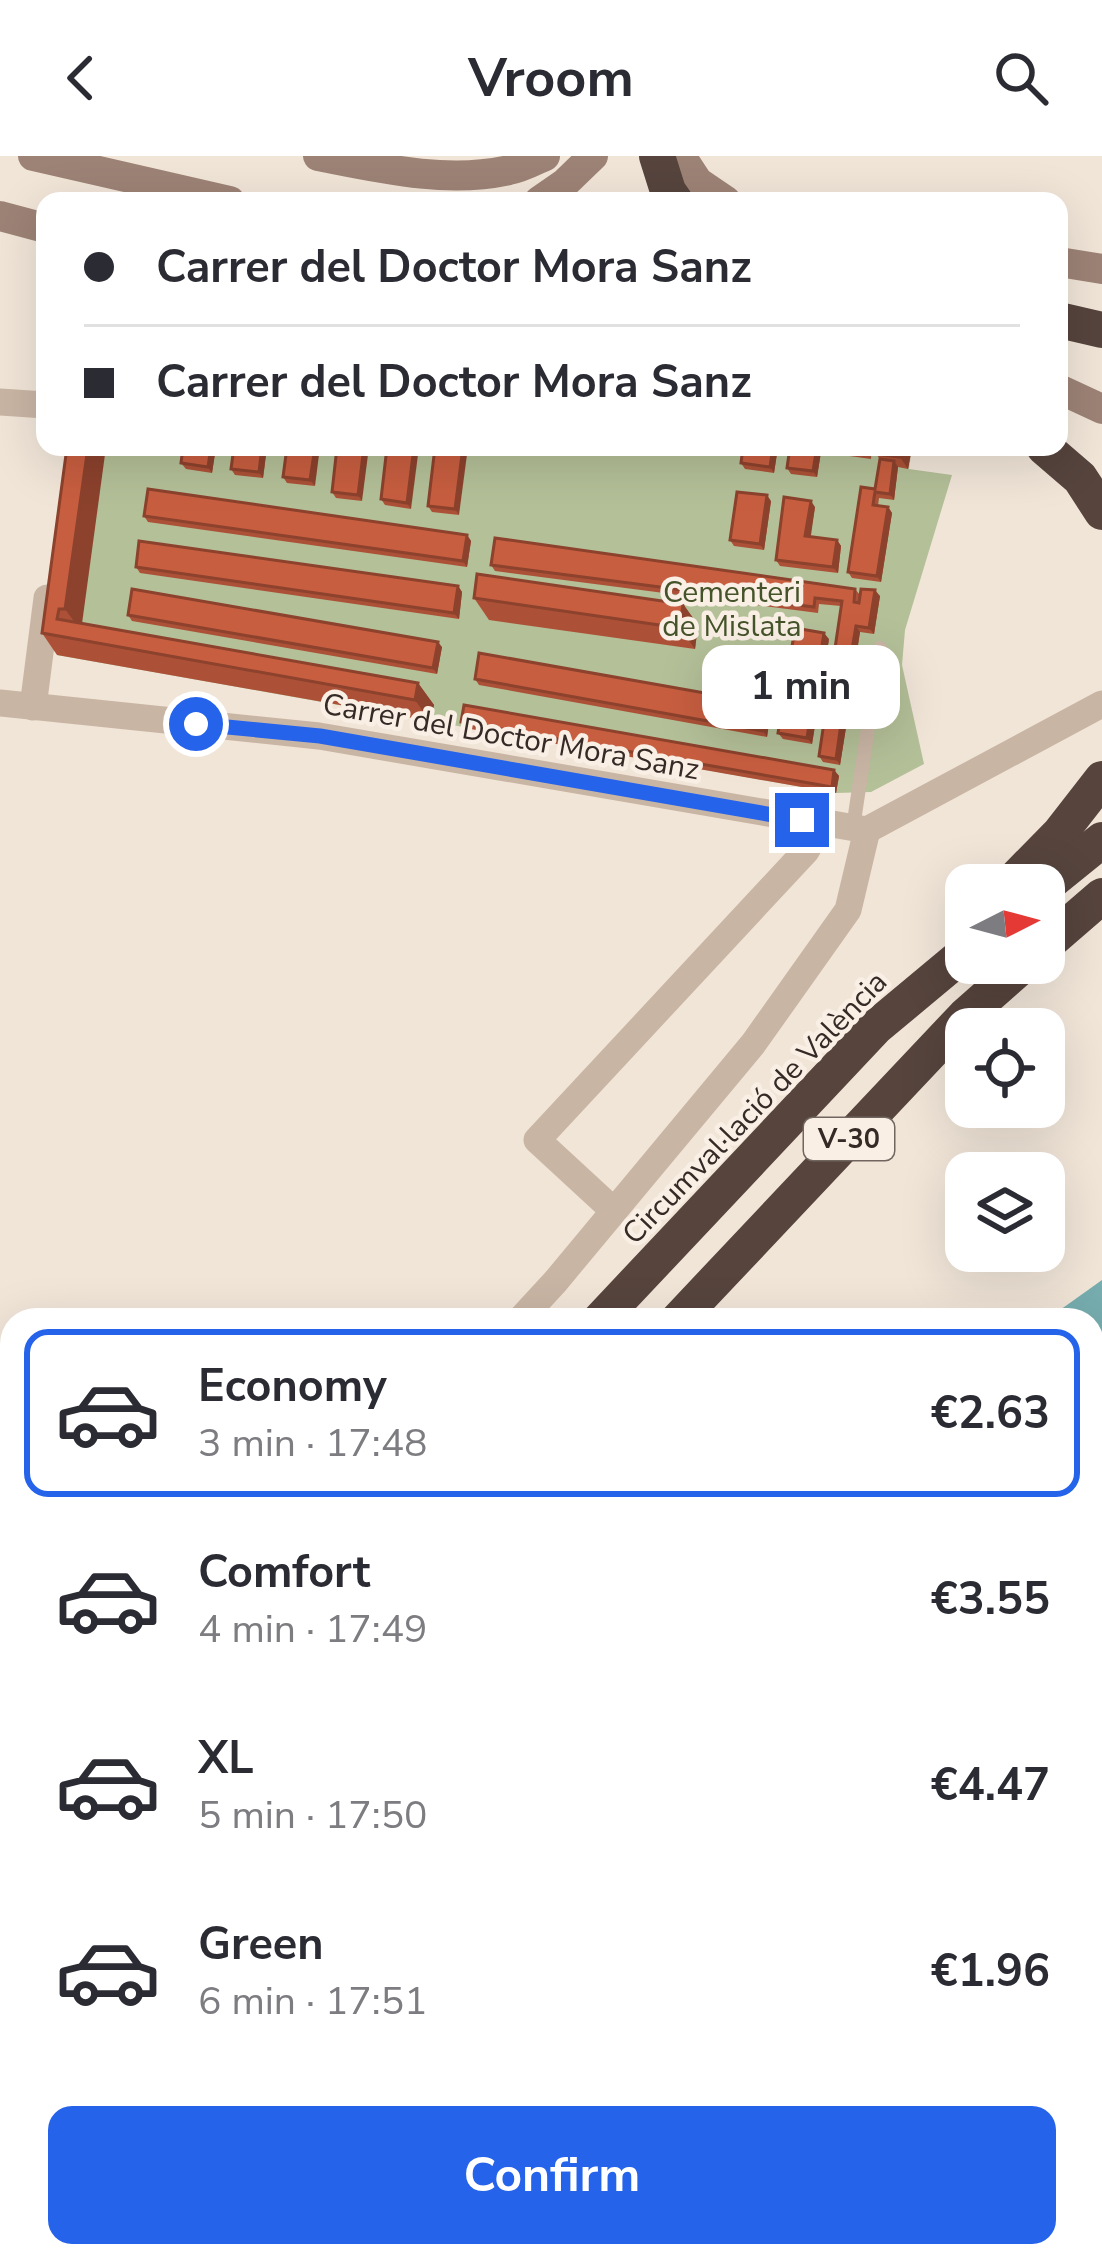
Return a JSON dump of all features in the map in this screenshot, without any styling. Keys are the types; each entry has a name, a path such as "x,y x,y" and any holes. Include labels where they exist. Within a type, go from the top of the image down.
{"highway":[{"path":"657,156 669,192"},
{"path":"1068,322 1102,330"},
{"path":"1054,456 1080,478 1102,512"},
{"path":"1030,864 1102,778"},
{"path":"1065,870 1102,840"},
{"path":"1065,928 1102,896"},
{"path":"877,1027 945,949"},
{"name":"Circumval·lació de València","path":"611,1308 877,1027 945,970"},
{"name":"V-30","path":"689,1308 965,1016 1001,984"}],"street":[{"path":"33,156 191,192"},
{"path":"318,156 465,176 512,170 545,156"},
{"path":"552,192 593,156"},
{"path":"681,156 698,182 713,192"},
{"path":"0,216 36,226"},
{"path":"1068,261 1102,266"},
{"path":"1068,393 1102,409"},
{"path":"0,402 36,404"},
{"path":"33,707 52,565"},
{"name":"Carrer del Doctor Mora Sanz","path":"0,703 320,736 860,829"},
{"path":"530,1308 753,1044 848,910 860,829 1102,704"},
{"path":"614,1211 536,1140 806,851 822,823"}],"lane":[{"path":"860,829 880,648"}],"green space":[{"name":"Cementeri de Mislata","path":"84,456 911,456 909,469 952,475 905,630 902,665 924,764 871,792 836,793 57,655"}],"water":[{"path":"1102,1280 1102,1308 1063,1308"}],"building":[{"path":"66,456 87,456 65,609 59,609 57,619 418,683 415,700 42,633"},
{"path":"182,456 210,456 208,467 181,463"},
{"path":"233,456 261,456 259,472 231,469"},
{"path":"286,456 314,456 310,480 283,477"},
{"path":"336,456 363,456 358,495 332,492"},
{"path":"386,456 413,456 407,503 381,499"},
{"path":"434,456 462,456 455,509 428,506"},
{"path":"742,456 772,456 770,467 741,463"},
{"path":"789,456 816,456 813,471 787,468"},
{"path":"880,459 894,461 890,494 875,492 874,498 873,505 888,507 877,576 848,572 861,487 875,489"},
{"path":"148,489 467,535 463,561 144,516"},
{"path":"737,492 767,495 760,544 730,540"},
{"path":"784,497 811,501 805,536 837,540 833,567 776,560"},
{"path":"495,538 855,589 854,602 859,603 861,589 875,590 869,628 856,626 849,667 865,669 859,705 844,703 836,759 819,756 842,601 815,598 814,607 491,565"},
{"path":"139,541 458,586 454,613 136,567"},
{"path":"477,574 683,604 680,628 474,598"},
{"path":"132,589 438,642 433,668 128,615"},
{"path":"795,628 824,633 807,738 778,733"},
{"path":"479,653 767,704 763,731 475,679"},
{"path":"464,705 834,770 832,787 461,722"}],"route":[{"path":"196,724 320,736 802,820"}]}
